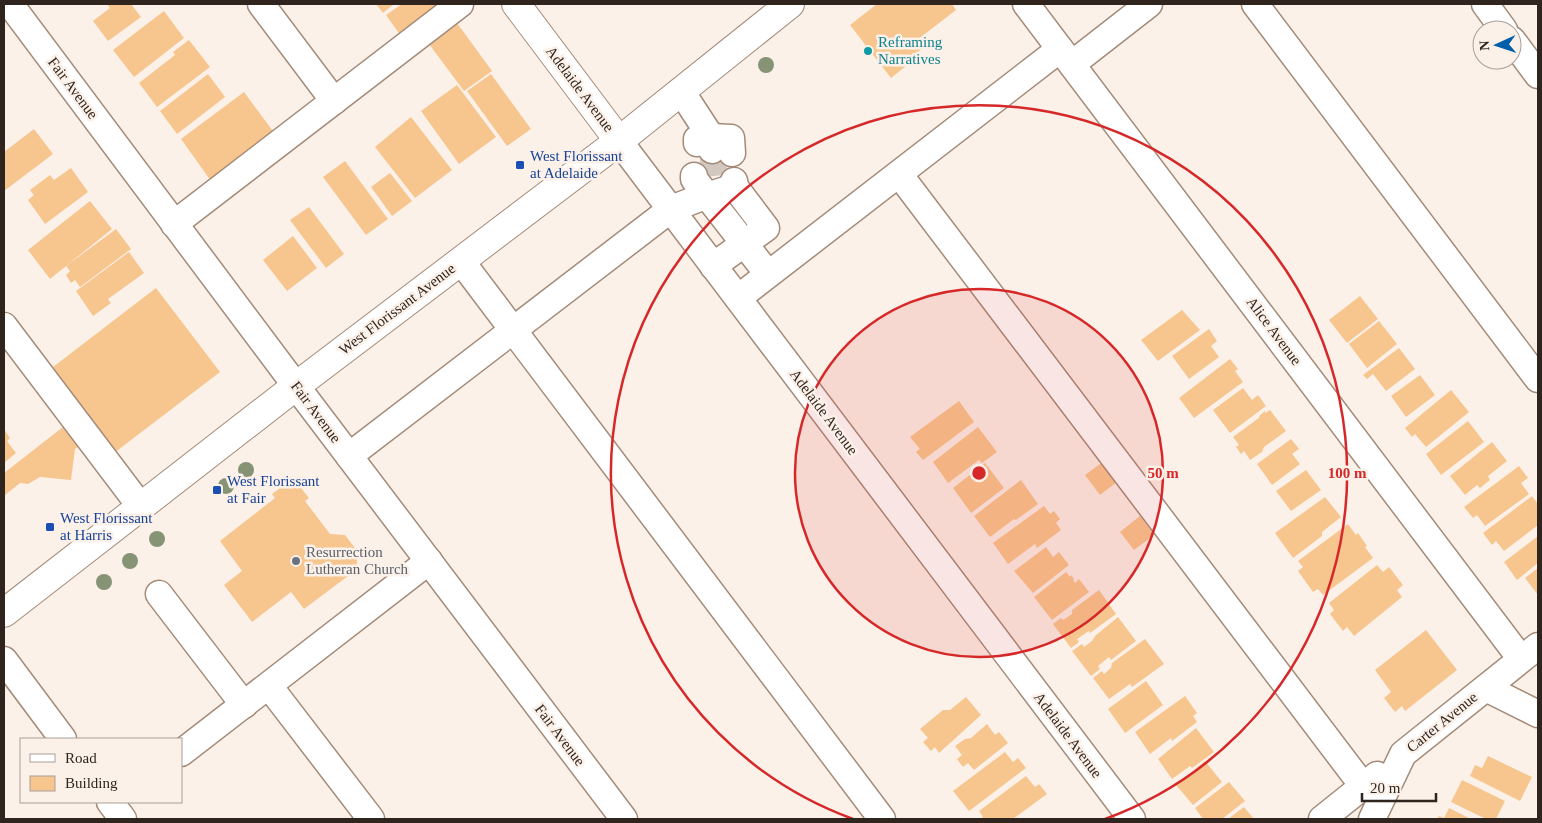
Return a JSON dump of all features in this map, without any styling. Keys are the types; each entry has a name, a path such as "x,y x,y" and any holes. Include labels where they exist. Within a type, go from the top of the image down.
{"main road":[{"name":"Adelaide Avenue","path":"516,4 619,141"},
{"name":"West Florissant Avenue","path":"4,613 296,386 619,141 790,4"}],"street":[{"name":"Fair Avenue","path":"10,4 624,819"},
{"path":"262,4 334,101"},
{"path":"174,224 460,4"},
{"name":"Alice Avenue","path":"1026,4 1530,652"},
{"path":"738,298 899,174 1066,57 1149,4"},
{"path":"1254,4 1538,379"},
{"path":"1485,4 1497,20"},
{"path":"1522,53 1538,75"},
{"path":"681,92 713,147"},
{"name":"Adelaide Avenue","path":"619,141 1132,819"},
{"path":"899,174 1363,786"},
{"path":"349,456 671,209 718,186 766,228 713,266"},
{"path":"745,243 768,274"},
{"path":"461,261 882,819"},
{"path":"4,326 141,507"},
{"path":"182,752 428,561"},
{"path":"159,594 244,705"},
{"name":"Carter Avenue","path":"1372,819 1403,754 1530,652"},
{"path":"4,660 62,738"},
{"path":"268,686 371,819"},
{"path":"1486,688 1538,714"},
{"path":"1322,819 1403,754"}],"building":[{"path":"107,4 131,4 141,17 108,41 93,21 110,8"},
{"path":"376,4 394,4 383,13"},
{"path":"402,4 444,4 401,36 386,15"},
{"path":"877,4 952,4 956,10 917,40 923,48 909,59 911,62 891,78 850,25"},
{"path":"164,11 184,38 134,77 113,50"},
{"path":"457,23 492,71 464,91 429,44"},
{"path":"189,40 210,67 157,107 139,83 175,55 173,52"},
{"path":"208,74 225,97 177,134 160,111"},
{"path":"491,74 531,129 507,146 467,91"},
{"path":"457,85 496,137 459,164 421,111"},
{"path":"244,92 275,134 211,181 181,139"},
{"path":"411,117 452,170 415,198 375,147"},
{"path":"34,129 53,154 4,191 4,152"},
{"path":"345,161 388,219 366,235 323,177"},
{"path":"71,168 88,192 45,224 28,200 34,195 30,190 50,175 54,180"},
{"path":"390,173 412,201 392,216 371,187"},
{"path":"90,201 112,229 50,279 28,250"},
{"path":"309,207 344,254 326,268 290,220"},
{"path":"116,229 131,249 80,287 75,280 71,283 66,275 70,271 66,266"},
{"path":"293,236 317,268 287,291 263,260"},
{"path":"129,252 144,273 108,299 111,303 93,316 76,291"},
{"path":"156,288 220,372 114,453 70,395 71,391 53,367"},
{"path":"1360,296 1378,319 1347,343 1329,320"},
{"path":"1182,310 1200,330 1158,361 1141,340"},
{"path":"1379,321 1397,344 1367,368 1349,344"},
{"path":"1209,329 1217,341 1211,346 1219,357 1189,379 1172,356"},
{"path":"1399,348 1415,369 1386,391 1373,374 1367,379 1363,375"},
{"path":"1230,359 1238,369 1235,371 1243,382 1194,418 1179,398"},
{"path":"1420,375 1435,395 1406,417 1391,396"},
{"path":"1243,388 1252,400 1258,395 1266,406 1230,433 1213,410"},
{"path":"1451,390 1469,412 1426,447 1415,434 1412,437 1405,428"},
{"path":"959,401 974,422 923,460 916,452 920,449 910,437"},
{"path":"1270,410 1286,431 1250,460 1244,451 1241,454 1236,447 1239,445 1233,437 1260,417 1265,411 1265,413"},
{"path":"1468,421 1484,442 1441,475 1426,454"},
{"path":"63,427 78,447 75,449 71,480 40,477 28,484 20,483 4,496 4,473"},
{"path":"978,427 997,452 982,463 979,460 948,483 933,462"},
{"path":"4,429 10,438 7,441 16,453 4,463"},
{"path":"1291,439 1299,449 1292,454 1300,464 1272,485 1257,464"},
{"path":"1492,442 1507,461 1488,476 1490,480 1480,488 1477,485 1465,495 1450,476"},
{"path":"1107,459 1122,478 1100,495 1085,475"},
{"path":"985,463 1004,488 971,513 953,488"},
{"path":"1519,466 1528,478 1521,483 1529,494 1485,526 1477,515 1473,518 1464,507"},
{"path":"1306,470 1321,490 1291,511 1276,491"},
{"path":"1021,480 1038,504 990,537 974,516"},
{"name":"Resurrection Lutheran Church","path":"287,483 290,488 297,483 309,498 305,501 330,534 345,535 358,552 356,570 304,609 291,592 252,622 224,585 242,571 220,541 275,498 272,494"},
{"path":"1532,496 1538,504 1538,525 1504,551 1496,541 1492,545 1483,533"},
{"path":"1325,497 1341,517 1322,532 1322,536 1293,558 1275,533"},
{"path":"1044,506 1050,514 1054,511 1060,519 1056,523 1061,530 1037,548 1035,544 1008,564 993,543"},
{"path":"1140,516 1154,535 1134,550 1120,532"},
{"path":"1348,524 1356,535 1358,533 1373,558 1323,595 1318,589 1313,592 1298,571 1303,567 1298,561"},
{"path":"1538,536 1538,563 1517,580 1504,562"},
{"path":"1046,547 1053,557 1059,552 1069,565 1033,593 1014,571"},
{"path":"1377,565 1383,572 1389,567 1403,585 1397,590 1402,597 1354,636 1347,627 1343,631 1330,614 1334,610 1329,603"},
{"path":"1538,568 1538,595 1525,578"},
{"path":"1066,572 1070,577 1071,575 1075,583 1079,579 1089,592 1052,620 1034,597"},
{"path":"1099,590 1116,614 1090,633 1089,631 1077,639 1079,642 1071,648 1053,624 1061,618 1063,620 1072,614 1072,610"},
{"path":"1118,617 1136,641 1111,660 1109,657 1098,666 1100,669 1091,676 1072,651 1082,644 1084,647"},
{"path":"1426,630 1457,670 1405,711 1402,706 1395,712 1384,698 1391,692 1375,670"},
{"path":"1145,639 1164,664 1132,687 1130,684 1109,699 1093,678 1102,671 1104,674 1111,668 1112,663"},
{"path":"1146,681 1163,705 1125,733 1108,709"},
{"path":"1185,696 1197,713 1193,716 1197,722 1172,741 1171,738 1150,754 1135,732"},
{"path":"966,697 981,715 939,753 935,747 931,751 923,742 928,738 920,729 943,710 950,710"},
{"path":"987,724 995,735 999,732 1008,743 974,770 968,763 963,767 957,759 962,755 955,746 965,739 971,738"},
{"path":"1196,728 1214,752 1192,768 1190,766 1172,779 1158,759"},
{"path":"1005,752 1013,762 1018,758 1026,768 969,811 953,791"},
{"path":"1488,756 1532,777 1520,801 1470,776 1475,765 1482,768"},
{"path":"1205,761 1222,782 1193,805 1176,785"},
{"path":"1026,776 1035,787 1039,784 1047,794 1013,819 980,819 983,817 979,811"},
{"path":"1462,780 1505,801 1496,819 1486,819 1451,802"},
{"path":"1229,782 1245,801 1222,819 1203,819 1195,808"},
{"path":"1244,807 1254,819 1228,819"},
{"path":"1449,808 1471,819 1437,819 1439,816 1444,818"}],"tunnel":[{"path":"712,150 715,179"}],"place":[{"name":"Reframing Narratives","path":"868,51"},
{"name":"West Florissant at Adelaide","path":"520,165"},
{"name":"West Florissant at Fair","path":"217,490"},
{"name":"West Florissant at Harris","path":"50,527"},
{"name":"Resurrection Lutheran Church","path":"296,561"}]}
